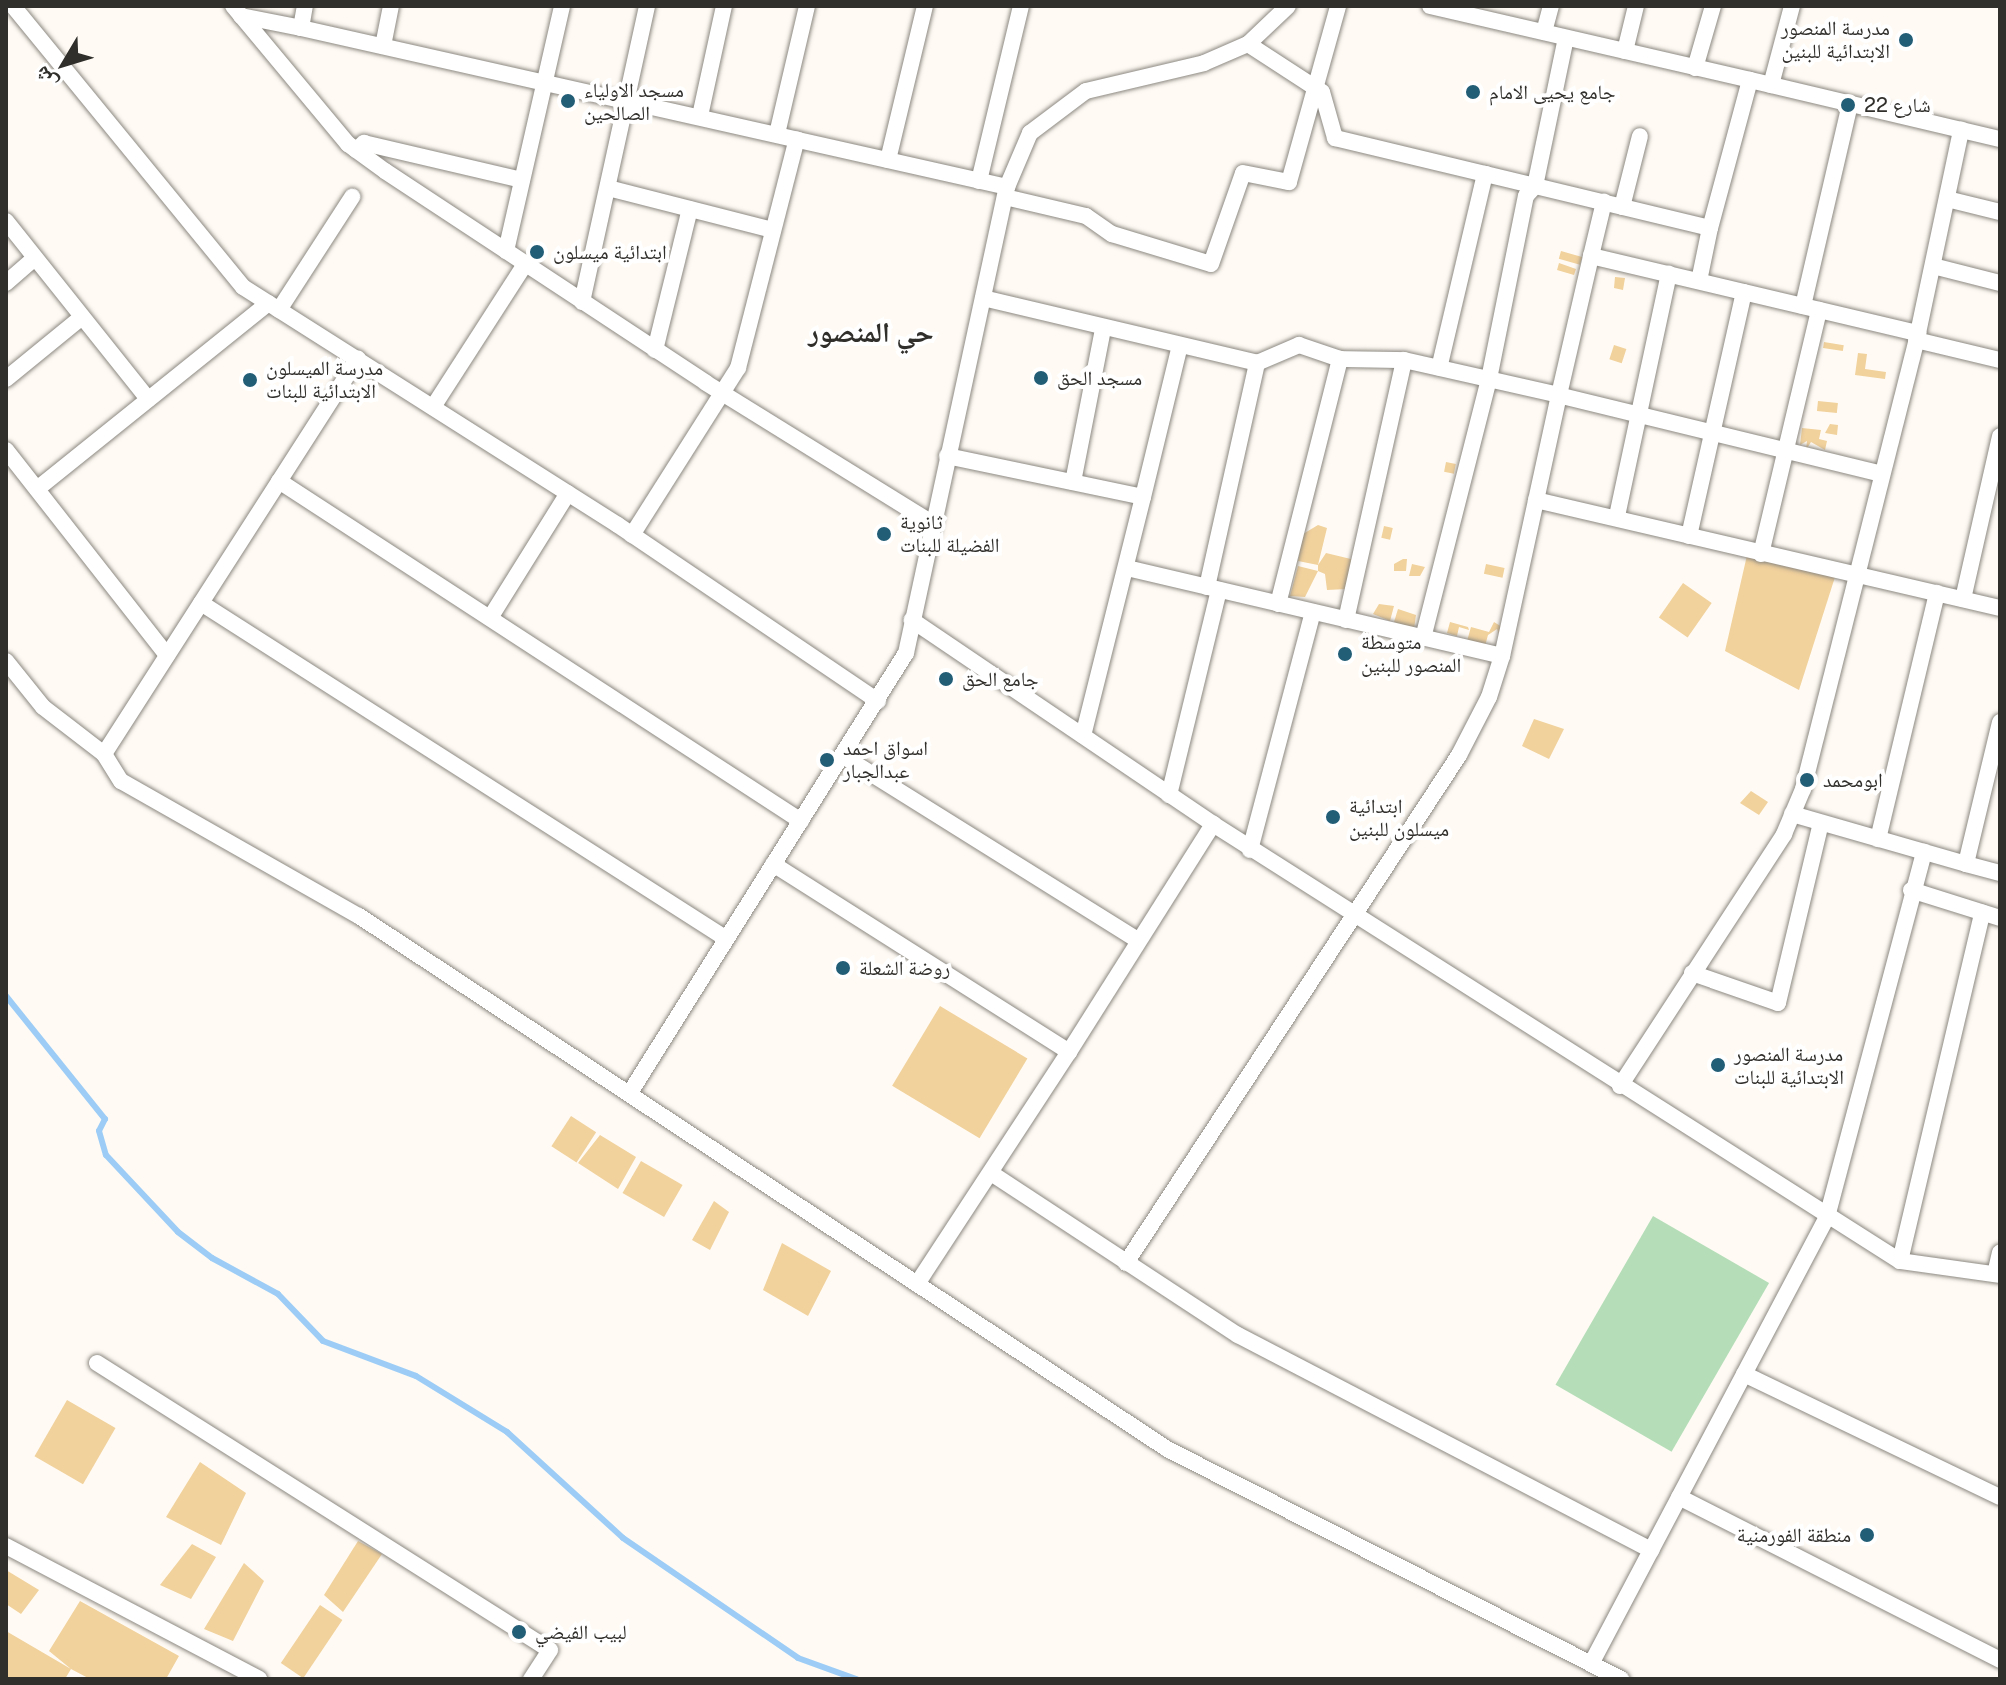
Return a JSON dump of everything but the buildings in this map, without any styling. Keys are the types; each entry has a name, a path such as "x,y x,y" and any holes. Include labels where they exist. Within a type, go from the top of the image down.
{"street":[{"path":"13,6 243,287 568,493 878,701"},
{"path":"301,28 305,6"},
{"path":"383,46 391,6"},
{"path":"506,251 562,6"},
{"path":"582,302 647,6"},
{"path":"700,116 724,6"},
{"path":"777,134 807,6"},
{"path":"888,160 925,6"},
{"path":"979,181 1021,6"},
{"path":"631,1091 906,653 1006,192 1030,133 1086,91 1204,63 1248,44 1288,6"},
{"path":"237,11 979,181 1086,216 1112,234 1211,264 1243,173 1289,182 1338,6"},
{"path":"1430,6 1998,138 2000,121"},
{"path":"1544,32 1551,6"},
{"path":"1625,51 1636,6"},
{"path":"1695,68 1713,6"},
{"path":"1771,85 1792,6"},
{"path":"237,11 356,150 655,350 932,523"},
{"path":"1423,638 1489,379 1526,196 1535,186 1566,38"},
{"path":"1248,44 1322,92 1335,138 1710,228"},
{"path":"1699,281 1750,80"},
{"path":"1761,554 1785,450 1850,104"},
{"path":"1620,1086 1792,814 1917,337 1961,130"},
{"path":"1622,207 1640,136"},
{"path":"632,535 738,368 797,139"},
{"path":"356,150 364,143 522,180"},
{"path":"1439,368 1485,174"},
{"path":"608,188 773,230"},
{"path":"37,489 148,399 274,306 352,197"},
{"path":"1947,199 2000,212"},
{"path":"1126,1263 1459,755 1489,697 1502,656 1604,202"},
{"path":"655,350 690,209"},
{"path":"6,221 148,399"},
{"path":"1591,256 1811,308 2000,360"},
{"path":"6,283 35,258"},
{"path":"433,407 525,264"},
{"path":"1933,266 2000,283"},
{"path":"1617,516 1669,274"},
{"path":"1689,536 1744,292"},
{"path":"983,298 1103,329 1257,363 1299,345 1340,359 1404,360 1882,474"},
{"path":"6,379 82,317"},
{"path":"1073,482 1103,329"},
{"path":"1083,736 1180,345"},
{"path":"104,754 358,358"},
{"path":"1278,604 1340,359"},
{"path":"1346,620 1404,360"},
{"path":"1169,795 1257,363"},
{"path":"1963,599 2000,436"},
{"path":"6,450 167,655"},
{"path":"947,456 1143,497"},
{"path":"279,481 801,821"},
{"path":"490,618 568,493"},
{"path":"1536,500 1617,516 1761,554 2000,608"},
{"path":"1126,568 1502,656"},
{"path":"1878,839 1937,593"},
{"path":"201,603 725,938"},
{"path":"1250,850 1313,612"},
{"path":"912,620 1250,850 1900,1261 1998,1274 2000,1253"},
{"path":"6,661 43,707 104,754 121,781 359,916 631,1091 802,1212 1169,1450 1621,1679"},
{"path":"1966,864 2000,722"},
{"path":"843,756 1137,940"},
{"path":"1792,814 2000,873"},
{"path":"1692,973 1778,1003 1821,823"},
{"path":"917,1284 1213,824"},
{"path":"1591,1664 1827,1217 1911,890 1924,852"},
{"path":"773,864 1069,1052"},
{"path":"1911,890 2000,918"},
{"path":"1900,1261 1982,913"},
{"path":"991,1173 1238,1335 1651,1550"},
{"path":"97,1363 550,1650 531,1679"},
{"path":"1744,1374 2000,1497"},
{"path":"1679,1497 2000,1660"},
{"path":"6,1546 259,1679"}],"green space":[{"path":"1653,1216 1769,1283 1672,1452 1556,1385"}],"waterway":[{"path":"6,996 105,1119 99,1131 106,1155 178,1232 212,1258 278,1294 323,1341 416,1376 507,1432 623,1538 798,1658 856,1679"}],"place":[{"name":"مدرسة المنصور الابتدائية للبنين","path":"1906,40"},
{"name":"جامع يحيى الامام","path":"1473,92"},
{"name":"مسجد الاولياء الصالحين","path":"568,101"},
{"name":"شارع 22","path":"1848,105"},
{"name":"ابتدائية ميسلون","path":"537,252"},
{"name":"مسجد الحق","path":"1041,378"},
{"name":"مدرسة الميسلون الابتدائية للبنات","path":"250,380"},
{"name":"ثانوية الفضيلة للبنات","path":"884,534"},
{"name":"متوسطة المنصور للبنين","path":"1345,654"},
{"name":"جامع الحق","path":"946,679"},
{"name":"اسواق احمد عبدالجبار","path":"827,760"},
{"name":"ابومحمد","path":"1807,780"},
{"name":"ابتدائية ميسلون للبنين","path":"1333,817"},
{"name":"روضة الشعلة","path":"843,968"},
{"name":"مدرسة المنصور الابتدائية للبنات","path":"1718,1065"},
{"name":"منطقة الفورمنية","path":"1867,1535"},
{"name":"لبيب الفيضي","path":"519,1632"}],"district":[{"name":"حي المنصور","path":"871,332"}]}
